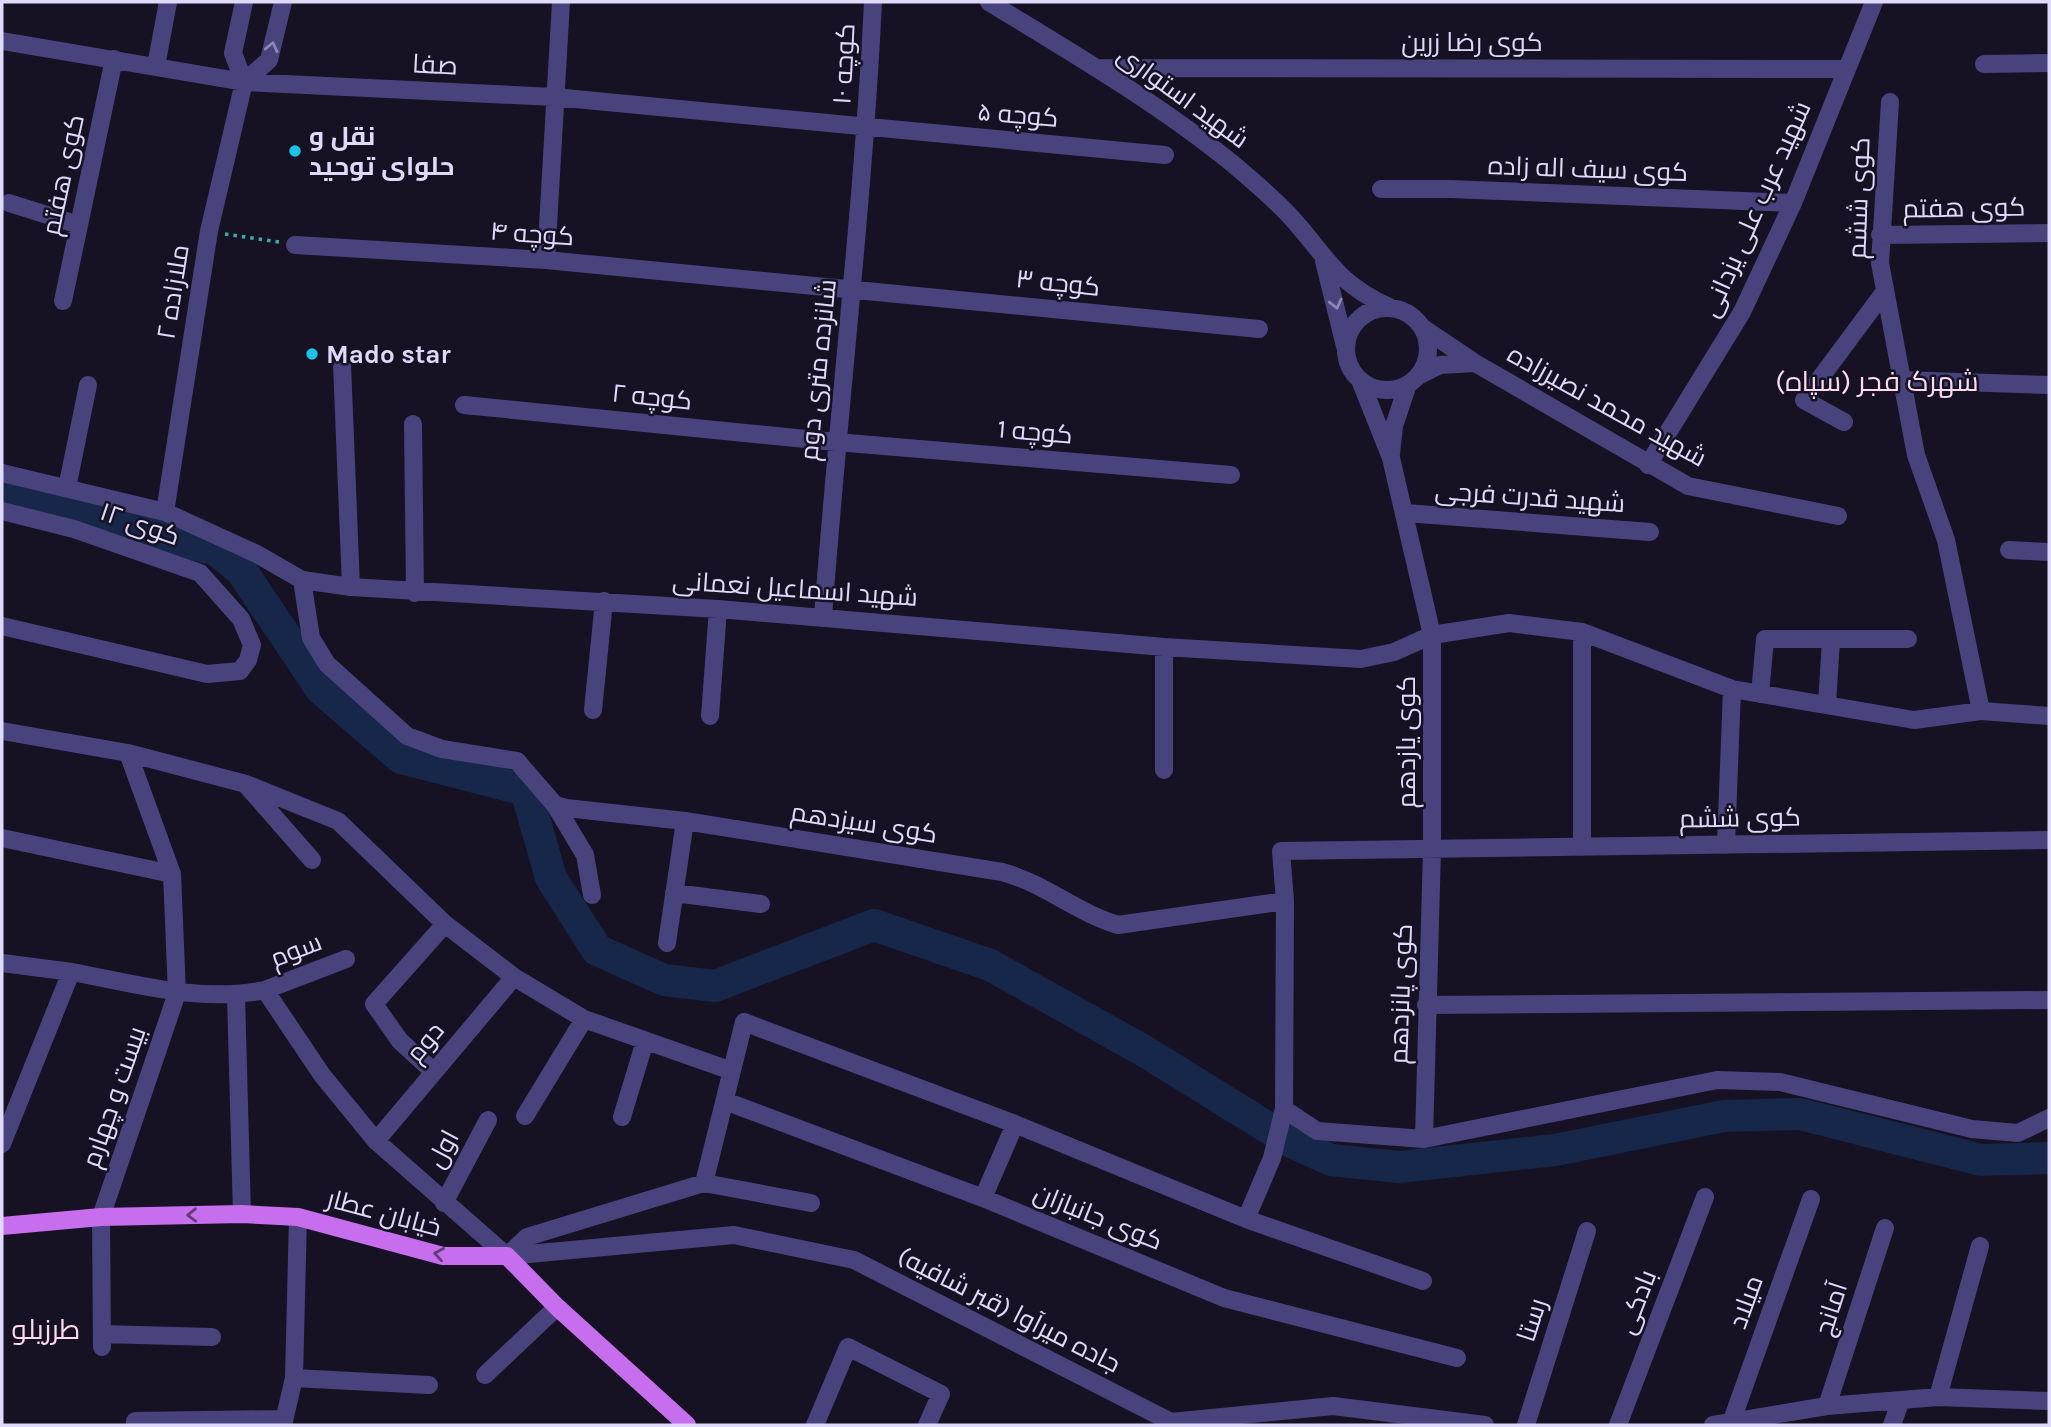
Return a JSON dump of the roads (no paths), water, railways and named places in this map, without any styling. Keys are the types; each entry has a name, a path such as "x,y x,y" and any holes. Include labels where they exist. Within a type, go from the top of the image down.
{"main road":[{"name":"خیابان عطار","path":"2,1226 101,1217 242,1214 298,1217 443,1256 507,1255"},
{"path":"507,1255 557,1307 687,1425"}],"street":[{"path":"156,66 168,2"},
{"path":"244,2 233,53 244,82 270,60 283,2"},
{"path":"546,260 561,2"},
{"name":"کوچه ۱۰","path":"867,128 873,2"},
{"name":"شهید استواری","path":"989,2 1098,68 1233,164 1289,215 1324,261 1363,295 1389,307"},
{"name":"شهید عرب علی یزدانی","path":"1648,465 1742,312 1793,204 1874,2"},
{"name":"صفا","path":"2,41 244,82 554,97 867,128"},
{"name":"کوی هفتم","path":"64,301 114,59"},
{"path":"1984,64 2049,63"},
{"name":"کوی رضا زرین","path":"1098,68 1846,69"},
{"name":"ملازاده ۲","path":"165,512 209,231 244,82"},
{"name":"کوی ششم","path":"1890,102 1880,235 1885,291 1916,454 1946,540 1981,712"},
{"name":"کوچه ۵","path":"867,128 1166,155"},
{"name":"شانزده متری دوم","path":"823,617 836,442 867,128"},
{"name":"کوی سیف اله زاده","path":"1381,189 1450,189 1793,204"},
{"path":"9,203 79,225"},
{"name":"کوی هفتم","path":"1880,235 2049,233"},
{"name":"کوچه ۴","path":"295,245 546,260 853,289"},
{"name":"شهید استواری","path":"1324,261 1345,346"},
{"name":"کوچه ۳","path":"853,289 1259,329"},
{"path":"1844,422 1804,400 1885,291"},
{"path":"1391,458 1394,426 1413,380 1428,354 1423,328 1403,310 1389,307 1363,314 1354,323 1345,346 1347,359 1360,380 1384,390 1413,380"},
{"name":"شهید محمد نصیرزاده","path":"1423,328 1475,363 1688,486 1838,516"},
{"name":"شهید محمد نصیرزاده","path":"1413,380 1440,365 1475,363"},
{"path":"342,364 351,587"},
{"name":"کوی یازدهم","path":"1360,380 1391,458 1406,513 1432,635 1432,849"},
{"path":"1901,380 2049,385"},
{"path":"67,488 88,385"},
{"name":"کوچه ۲","path":"464,405 836,442"},
{"path":"413,424 415,593"},
{"name":"کوچه 1","path":"836,442 1231,475"},
{"name":"شهید اسماعیل نعمانی","path":"2,473 165,512 257,554 302,580 351,587 415,593 718,609 1164,647 1361,659 1394,652 1432,635 1509,623 1582,632 1732,689 1760,694 1914,720 1981,712 2049,716"},
{"name":"کوی ۱۲","path":"2,511 74,529 200,573 241,619 252,645 248,660 240,671 207,674 2,626"},
{"name":"شهید قدرت فرجی","path":"1406,513 1650,532"},
{"path":"2009,550 2049,552"},
{"path":"302,580 311,638 327,664 407,736 442,749 517,761 555,805 585,855 592,895"},
{"path":"593,710 604,601"},
{"path":"710,716 718,609"},
{"path":"1582,632 1582,848"},
{"path":"1760,694 1765,639 1908,639"},
{"path":"1826,705 1831,640"},
{"path":"1164,647 1164,770"},
{"path":"1726,844 1732,689"},
{"path":"2,731 128,753 246,784 338,821 445,924 514,977 584,1019 732,1071"},
{"path":"128,753 172,874 177,993"},
{"path":"246,784 312,860"},
{"name":"کوی سیزدهم","path":"555,805 579,811 685,821 1002,872 1028,879 1102,920 1118,925 1285,901"},
{"path":"667,943 685,821"},
{"path":"2,838 172,874"},
{"name":"کوی ششم","path":"1432,849 2049,840"},
{"path":"1245,1219 1272,1158 1284,1109 1285,901 1281,851 1432,849"},
{"name":"کوی پانزدهم","path":"1424,1139 1432,849"},
{"path":"674,893 761,904"},
{"path":"434,1072 400,1041 376,1009 377,998 445,924"},
{"name":"سوم","path":"2,963 71,972 177,993 236,996 265,990 346,959"},
{"path":"2,1144 71,972"},
{"name":"دوم","path":"376,1141 514,977"},
{"path":"265,990 322,1075 376,1141 444,1203 507,1255 527,1237 704,1183 811,1203"},
{"name":"بیست و چهارم","path":"177,993 101,1217 102,1340 212,1336"},
{"path":"236,996 242,1214"},
{"path":"1426,1005 2049,1000"},
{"path":"525,1116 584,1019"},
{"path":"704,1183 744,1022 1015,1124 1245,1219 1423,1281"},
{"path":"622,1117 645,1041"},
{"path":"1284,1109 1317,1131 1424,1139 1717,1080 1780,1082 1972,1129 2018,1133 2049,1118"},
{"name":"کوی جانبازان","path":"726,1101 983,1198 1224,1298 1457,1358"},
{"name":"اول","path":"444,1203 488,1120"},
{"path":"983,1198 1015,1124"},
{"name":"بادکی","path":"1618,1425 1705,1197"},
{"name":"میلاد","path":"1722,1424 1811,1199"},
{"path":"135,1425 135,1421 283,1422 294,1378 298,1217"},
{"name":"آمانج","path":"1827,1406 1885,1228"},
{"name":"رستا","path":"1526,1425 1587,1231"},
{"name":"جاده میرآوا (قبر شافیه)","path":"507,1255 734,1235 854,1261 1170,1423 1333,1406 1430,1421 1485,1425"},
{"path":"1938,1397 1980,1246"},
{"path":"485,1375 557,1307"},
{"path":"815,1425 848,1347 941,1394 927,1425"},
{"path":"294,1378 429,1385"},
{"path":"1722,1424 1827,1406 1938,1397 2049,1401"},
{"path":"1892,1425 1901,1400"}],"waterway":[{"path":"2,497 216,550 241,570 321,689 401,758 526,790 551,878 597,950 664,980 715,986 874,925 990,965 1146,1052 1291,1142 1331,1160 1399,1167 1555,1150 1724,1116 1800,1114 1981,1160 2049,1158"}],"place":[{"name":"نقل و حلوای توحید","path":"295,151"},
{"name":"Mado star","path":"312,354"}],"district":[{"name":"شهرک فجر (سپاه)","path":"1877,381"},
{"name":"طرزیلو","path":"46,1329"}]}
